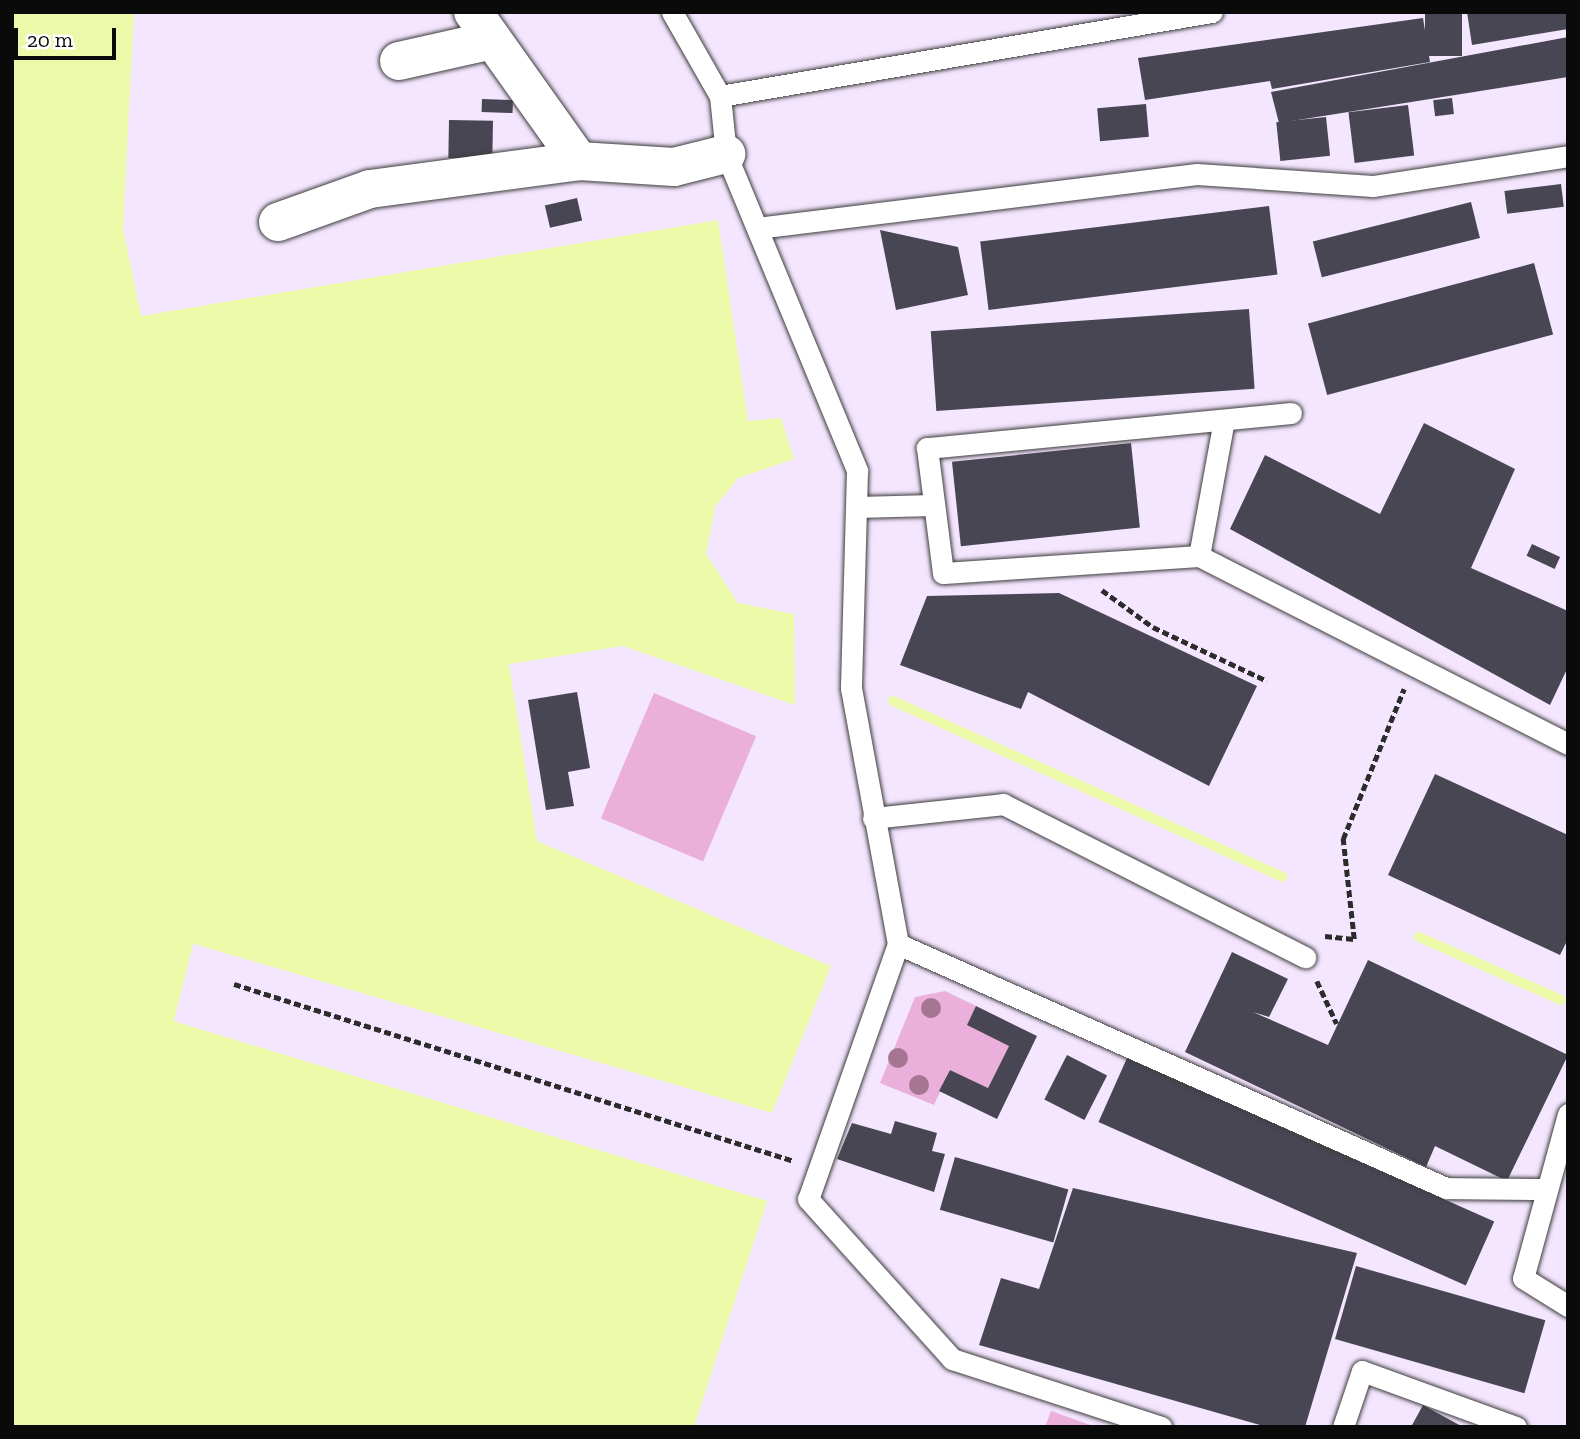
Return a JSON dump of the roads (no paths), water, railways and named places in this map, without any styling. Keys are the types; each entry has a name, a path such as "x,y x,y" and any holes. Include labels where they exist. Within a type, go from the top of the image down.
{"street":[{"path":"399,61 483,26 579,161"},
{"path":"278,222 370,189 579,161 674,167 726,154"}],"lane":[{"path":"672,12 720,96 726,154 857,471 850,688 898,944 821,1170 808,1199 952,1359 1161,1427"},
{"path":"720,96 1212,12"},
{"path":"757,228 1197,174 1373,186 1568,156"},
{"path":"1291,414 927,448 943,573 1199,556 1568,744"},
{"path":"1199,556 1224,420"},
{"path":"857,507 933,505"},
{"path":"873,818 1003,804 1305,957"},
{"path":"898,944 1446,1188 1547,1189"},
{"path":"1568,1114 1523,1279 1568,1306"},
{"path":"1343,1427 1362,1371 1516,1427"}],"waterway":[{"path":"893,701 1282,877"},
{"path":"1419,937 1561,1000"}]}
